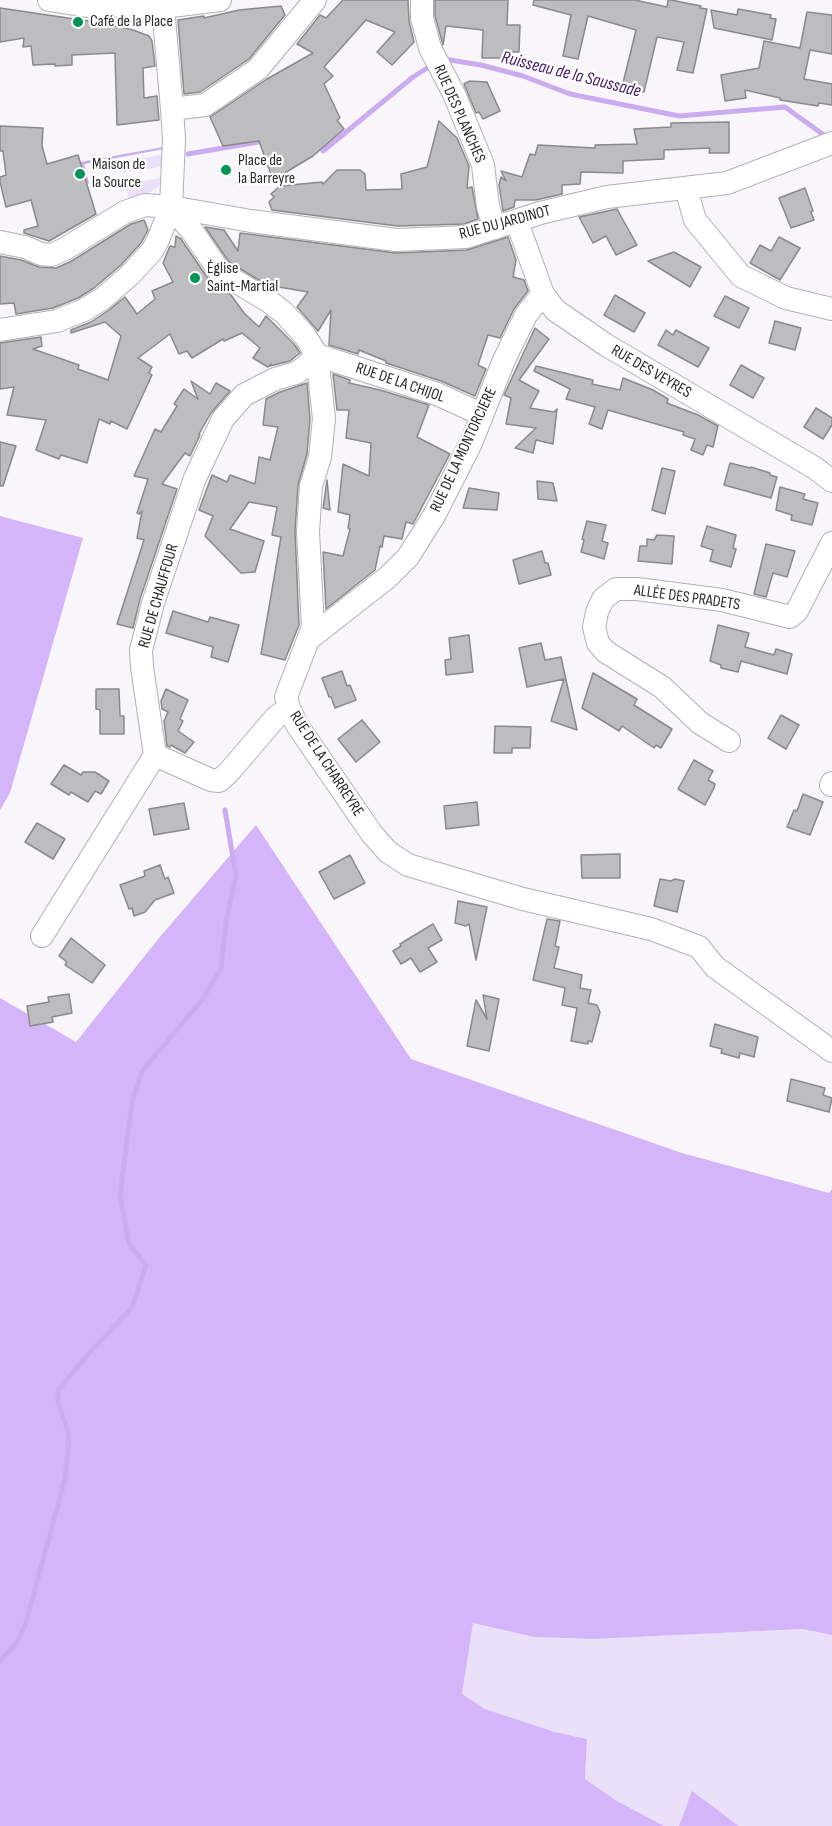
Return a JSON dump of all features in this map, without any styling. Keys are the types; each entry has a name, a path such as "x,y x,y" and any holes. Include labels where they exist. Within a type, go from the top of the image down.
{"street":[{"path":"49,0 107,9 115,2 141,8 220,0"},
{"path":"172,109 205,105 258,69 315,0"},
{"name":"RUE DES PLANCHES","path":"422,0 422,18 434,58 454,94 483,165 488,207 495,228"},
{"path":"0,330 57,321 84,310 102,299 130,275 152,251 158,240 171,207 174,139 163,7"},
{"name":"RUE DU JARDINOT","path":"0,242 51,255 124,212 145,205 396,240 466,237 540,213 607,197 727,183 827,145"},
{"path":"686,188 695,220 741,276 786,298 832,309"},
{"name":"RUE DE LA CHARREYRE","path":"171,207 192,231 220,272 284,313 305,336 317,355 324,419 320,457 311,486 308,532 313,627 286,697 297,725 372,834 388,852 408,865 523,899 651,929 699,947 715,967 832,1051"},
{"name":"RUE DES VEYRES","path":"517,222 543,294 555,310 606,345 815,468 832,481"},
{"name":"RUE DE LA MONTORCIERE","path":"310,638 388,577 408,557 435,514 471,443 504,360 526,315 543,294"},
{"name":"RUE DE LA CHIJOL","path":"317,355 436,394 481,414"},
{"name":"RUE DE CHAUFFOUR","path":"155,755 141,650 153,603 195,478 223,419 244,394 275,379 296,373 317,355"},
{"name":"ALLÉE DES PRADETS","path":"729,741 700,723 662,687 606,652 598,643 594,627 603,598 616,589 637,589 722,600 790,616 797,611 832,543"},
{"path":"42,936 155,755 211,780 219,781 276,717 289,708"}],"shaded area":[{"path":"163,147 164,149 84,164 89,183 86,184 80,162"},
{"path":"165,154 166,166 124,173 122,162"},
{"path":"166,177 158,187 130,206 126,184"},
{"path":"0,516 83,538 10,793 0,810"},
{"path":"256,825 411,1059 682,1153 829,1193 832,1189 832,1635 802,1629 594,1639 534,1637 473,1623 462,1694 485,1709 555,1732 587,1739 585,1779 617,1801 664,1826 0,1826 0,998 76,1042 159,938"},
{"path":"473,1622 534,1637 594,1639 802,1629 832,1635 832,1826 739,1826 692,1792 679,1826 664,1826 617,1801 585,1779 587,1739 555,1732 485,1709 462,1694"},
{"path":"692,1791 739,1826 679,1826"}],"building":[{"path":"343,0 408,0 409,21 414,42 392,65 377,52 395,32 366,20 324,67 333,76 324,84 340,118 337,120 344,129 313,156 273,180 259,141 223,146 210,117 267,79 313,53 297,44 320,15 326,18"},
{"path":"435,0 508,0 507,25 520,25 519,52 505,52 505,58 482,58 483,30 446,26 443,45 435,16"},
{"path":"534,0 635,0 667,7 668,0 671,0 701,6 700,8 707,9 693,73 677,70 684,42 657,37 644,92 622,87 636,30 588,16 578,59 563,56 571,15 533,5"},
{"path":"281,6 285,15 249,59 200,92 184,94 178,20"},
{"path":"0,8 102,23 149,36 152,41 155,66 143,68 144,98 157,96 159,120 117,125 115,53 72,55 72,65 33,65 31,46 23,47 24,38 0,42"},
{"path":"738,9 771,15 770,18 776,19 772,40 714,28 711,10 737,15"},
{"path":"807,12 832,15 832,54 810,50 804,79 832,84 832,105 819,103 818,106 780,100 780,98 745,90 746,98 725,101 721,75 759,68 764,41 800,48"},
{"path":"470,81 487,82 500,111 483,119 479,112 476,113 464,84"},
{"path":"439,121 457,138 469,166 467,188 472,187 478,219 464,224 397,226 272,210 269,202 274,197 271,194 280,186 322,182 323,184 337,170 360,170 365,174 366,190 402,189 401,174 427,167"},
{"path":"729,122 729,153 709,153 710,148 664,150 664,159 623,161 623,173 581,172 580,184 562,185 562,194 536,200 515,200 514,207 503,211 499,185 501,177 506,181 501,171 522,177 530,154 535,155 538,145 595,148 595,145 637,144 634,129 671,127 671,123"},
{"path":"0,126 43,128 42,146 47,164 78,155 96,214 49,241 24,233 24,230 38,226 31,200 6,207 0,182 0,177 6,175 3,151 0,151"},
{"path":"805,188 814,220 791,228 779,198"},
{"path":"617,209 637,245 616,255 606,236 593,243 579,217"},
{"path":"144,220 148,230 141,243 121,265 94,288 78,298 53,308 16,314 14,303 0,304 0,256 21,260 39,267 56,268 70,262 131,224"},
{"path":"205,227 224,230 238,251 240,233 396,253 467,250 508,237 516,260 513,277 524,280 528,291 514,309 500,338 488,335 478,365 486,369 475,396 441,381 386,363 386,361 359,350 358,354 329,345 331,310 318,331 297,307 308,292 267,285 229,262"},
{"path":"176,236 181,239 209,280 231,295 244,313 259,327 266,316 300,353 290,361 270,366 271,364 268,367 253,358 260,348 242,333 224,341 223,339 192,358 187,351 179,354 170,334 138,358 152,367 149,373 152,375 127,429 111,421 110,424 99,419 87,463 61,455 59,459 36,450 46,420 7,415 14,387 0,389 0,343 41,337 42,346 33,349 79,365 78,369 108,380 121,336 105,322 71,333 71,330 91,322 125,297 137,314 155,299 152,291 173,282 163,263 170,246 175,247"},
{"path":"779,237 800,248 780,280 750,263 760,245 771,251"},
{"path":"674,252 701,267 690,287 648,261"},
{"path":"615,295 645,313 634,332 604,315"},
{"path":"725,296 749,308 739,328 714,316"},
{"path":"775,321 801,328 795,350 769,343"},
{"path":"535,328 549,339 519,380 539,391 530,408 554,412 557,409 553,444 536,440 533,453 515,448 536,428 506,424 511,398 504,395"},
{"path":"666,330 673,335 676,330 709,348 698,367 658,345"},
{"path":"741,365 764,378 753,398 730,385"},
{"path":"536,366 593,380 592,384 620,390 623,378 653,390 668,399 667,403 698,415 718,426 713,447 707,445 703,455 691,450 695,439 683,435 684,432 608,410 602,429 589,424 595,407 566,399 570,389 534,371"},
{"path":"333,374 350,380 349,383 429,405 417,437 450,454 413,524 406,522 402,539 384,536 375,570 326,609 323,552 343,556 350,529 348,528 350,515 338,512 343,464 369,476 371,443 346,438 349,410 337,410"},
{"path":"191,381 210,394 216,383 230,391 211,413 190,456 185,453 162,484 177,489 140,599 133,628 117,624 144,540 137,538 142,511 137,513 148,479 134,476 155,429 161,432 177,406 174,404 184,389 198,399"},
{"path":"307,383 310,419 307,454 298,485 295,531 299,625 285,660 261,654 281,537 272,535 277,507 249,502 230,529 264,541 255,572 241,573 205,536 213,516 199,510 212,475 227,482 230,475 255,484 259,457 270,460 278,427 263,425 266,399"},
{"path":"816,408 832,418 832,425 823,439 804,427"},
{"path":"0,442 16,446 3,486 0,486"},
{"path":"730,463 751,467 777,477 771,498 724,485"},
{"path":"662,468 675,471 665,514 652,510"},
{"path":"327,480 330,510 323,508"},
{"path":"537,481 553,483 557,501 538,499"},
{"path":"780,487 805,494 803,499 818,503 812,525 791,520 792,515 776,510"},
{"path":"469,488 499,493 497,510 463,508"},
{"path":"587,521 606,525 602,541 608,543 604,559 581,552"},
{"path":"707,526 736,535 733,548 736,549 731,567 710,561 713,550 701,546"},
{"path":"657,535 674,536 672,564 638,561 640,546 647,546 647,539 654,540"},
{"path":"766,544 795,551 787,577 773,573 766,597 754,594"},
{"path":"542,551 551,575 519,584 513,560"},
{"path":"173,611 208,622 210,617 239,625 228,662 211,657 213,647 166,633"},
{"path":"718,625 749,633 745,647 774,655 776,649 792,654 787,674 741,661 738,672 721,668 721,665 710,661"},
{"path":"469,635 473,672 446,675 445,660 451,659 449,638"},
{"path":"541,643 545,660 561,657 577,730 551,721 564,679 527,687 519,648"},
{"path":"342,671 347,686 350,685 356,700 335,708 322,678"},
{"path":"593,673 637,699 634,705 672,729 661,748 656,745 654,748 622,726 619,731 582,708"},
{"path":"96,689 119,689 120,716 124,716 124,734 100,734 100,710 96,709"},
{"path":"166,689 188,700 178,731 194,742 185,753 171,745 167,746 164,721 168,712 162,709 161,701"},
{"path":"781,715 799,725 786,749 768,738"},
{"path":"362,720 380,742 356,762 338,739"},
{"path":"495,726 531,727 530,748 512,748 512,753 494,753"},
{"path":"694,760 713,771 708,780 715,784 705,805 678,789"},
{"path":"64,765 81,775 83,772 95,772 109,781 101,794 95,791 88,802 71,792 69,795 51,784"},
{"path":"803,794 823,802 810,835 787,827 794,810 797,811"},
{"path":"477,802 479,825 446,829 444,806"},
{"path":"184,803 189,829 154,835 149,809"},
{"path":"37,823 65,839 53,859 25,842"},
{"path":"620,854 620,878 582,878 581,855"},
{"path":"350,855 365,883 334,899 319,872"},
{"path":"160,865 174,893 155,900 145,912 134,916 120,885 145,876 144,871"},
{"path":"660,879 684,881 677,912 654,906"},
{"path":"458,901 487,907 476,960 469,924 466,926 455,923"},
{"path":"547,919 560,921 555,946 559,947 554,968 582,975 580,988 591,990 588,1003 597,1005 600,1012 592,1042 588,1041 588,1044 571,1041 577,1008 562,1005 565,988 533,980"},
{"path":"433,924 442,940 428,948 437,962 420,972 411,958 401,964 393,951 401,946 400,944"},
{"path":"71,938 105,965 92,983 65,965 67,962 59,956"},
{"path":"69,994 72,1013 52,1017 53,1022 30,1026 27,1006 49,1002 48,997"},
{"path":"483,995 499,999 489,1051 467,1046 476,1000 487,1019"},
{"path":"715,1024 758,1037 754,1057 740,1053 739,1058 721,1053 722,1049 710,1046"},
{"path":"791,1079 825,1088 823,1095 832,1098 829,1112 787,1101"}],"waterway":[{"name":"Ruisseau de la Saussade","path":"444,61 481,65 523,76 570,94 679,116 785,107 828,138"},
{"name":"Ruisseau de la Saussade","path":"323,151 413,77 432,65"},
{"path":"188,154 264,141"},
{"path":"0,1661 15,1645 25,1626 65,1479 69,1435 58,1402 58,1390 132,1308 146,1265 129,1244 120,1195 132,1103 142,1071 202,1000 221,969 226,922 236,876 225,810"}],"place":[{"name":"Café de la Place","path":"78,22"},
{"name":"Place de la Barreyre","path":"226,170"},
{"name":"Maison de la Source","path":"80,174"},
{"name":"Église Saint-Martial","path":"195,278"}]}
